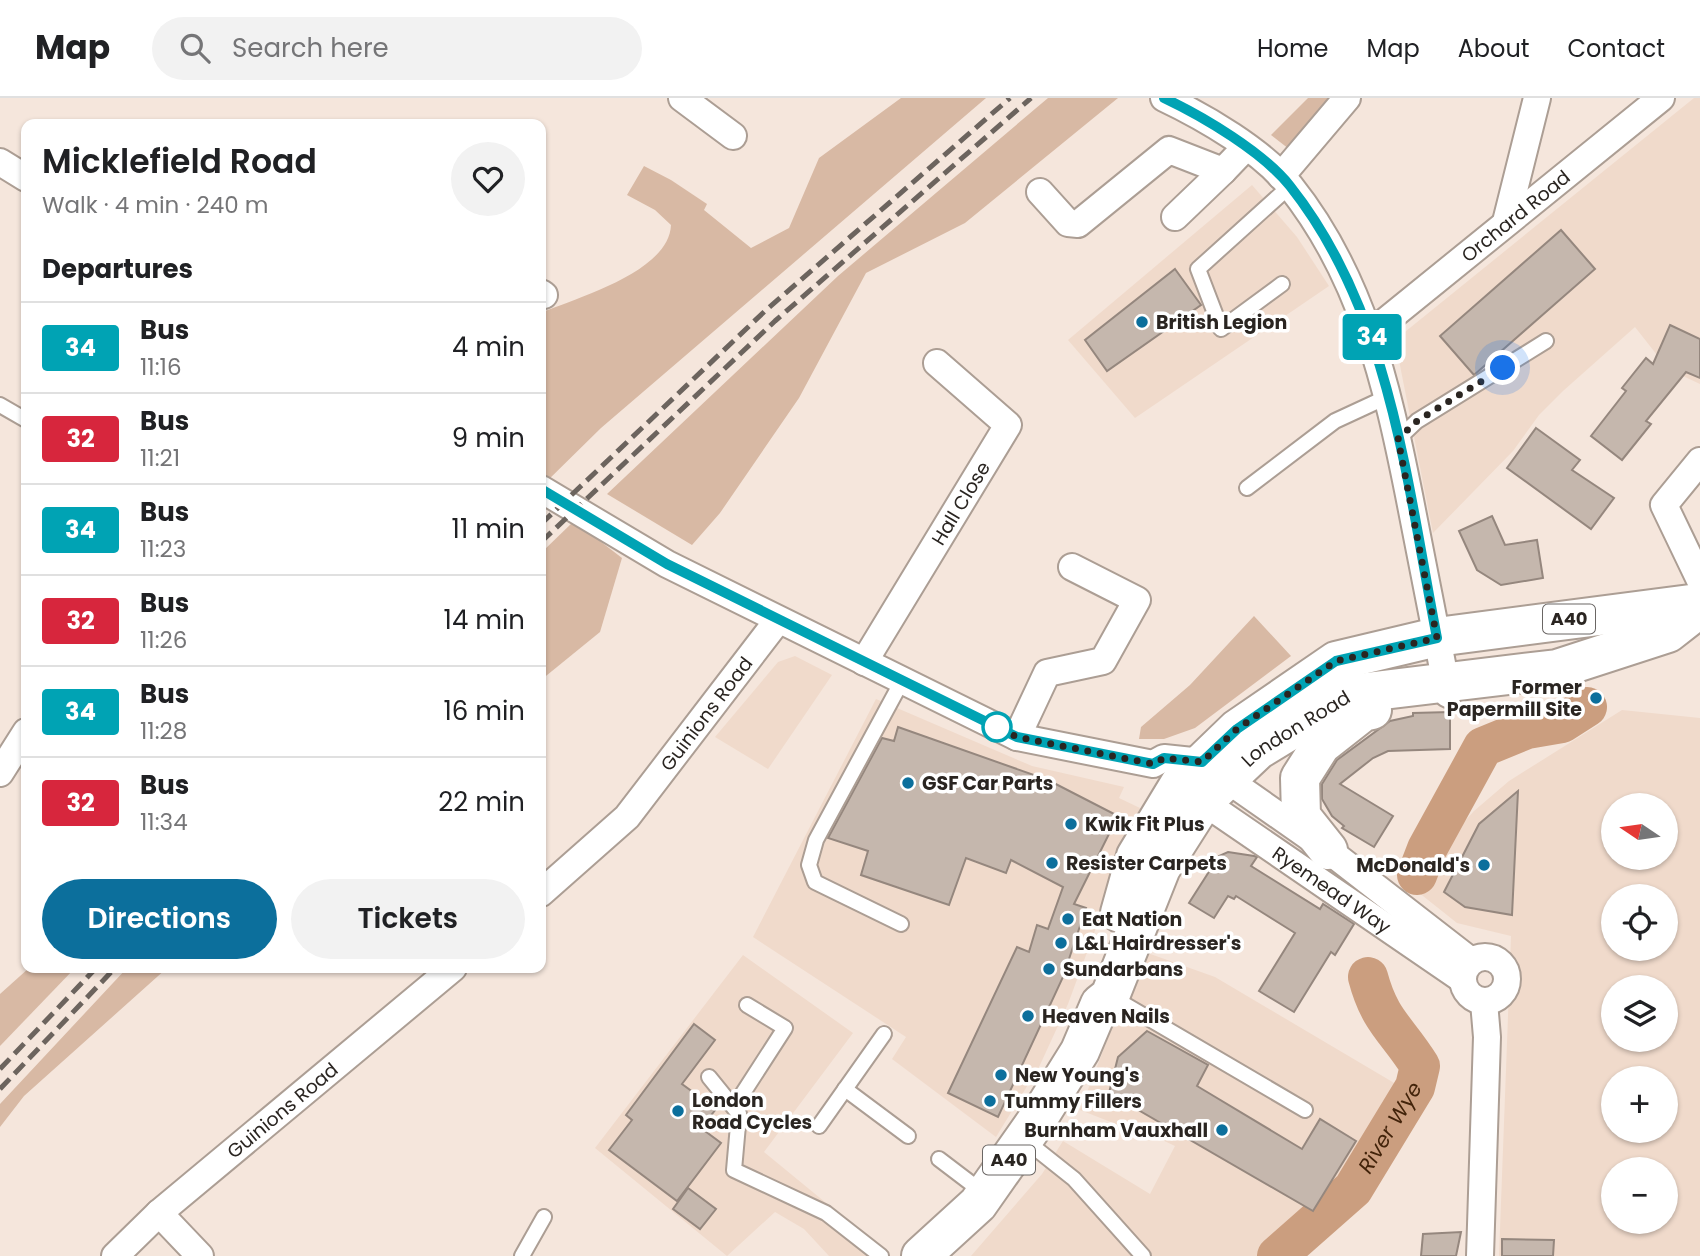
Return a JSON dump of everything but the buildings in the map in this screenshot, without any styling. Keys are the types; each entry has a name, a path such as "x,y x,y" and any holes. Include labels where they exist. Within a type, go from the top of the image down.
{"main road":[{"name":"London Road","path":"921,1256 985,1194 1080,1051 1161,868 1192,778 1258,750 1350,694 1442,665 1561,619 1656,611 1700,602"},
{"name":"London Road","path":"1442,665 1527,672 1557,669 1668,633 1700,608"},
{"name":"A40","path":"1442,665 1490,656 1668,633"},
{"path":"1328,850 1301,816 1300,778 1321,745 1363,712 1442,665"}],"street":[{"path":"682,98 733,136"},
{"path":"1164,98 1246,147 1286,181 1334,250 1371,333 1389,397 1442,665"},
{"path":"1286,181 1347,98"},
{"path":"1506,222 1537,98"},
{"name":"Orchard Road","path":"1371,333 1661,98"},
{"path":"1175,217 1246,147"},
{"path":"1040,192 1068,223 1078,224 1169,150 1223,171"},
{"path":"0,162 21,175"},
{"name":"Hall Close","path":"864,663 1008,425 937,363"},
{"path":"1700,461 1664,505 1700,580"},
{"path":"546,492 667,564 1017,737 1192,778"},
{"path":"1017,737 1047,673 1103,661 1138,600 1072,567"},
{"name":"Guinions Road","path":"546,889 627,817 778,620"},
{"path":"0,773 21,740"},
{"name":"Ryemead Way","path":"1192,778 1328,850 1467,970"},
{"name":"Ryemead Way","path":"1192,778 1467,970"},
{"name":"Ryemead Way","path":"1492,958 1506,973 1502,993 1484,1002 1466,992 1467,970 1492,958"},
{"name":"Guinions Road","path":"115,1256 159,1213 447,973"},
{"path":"1480,1256 1487,1037 1484,1002"},
{"path":"159,1213 200,1256"}],"lane":[{"path":"1282,284 1222,329 1198,269 1286,181"},
{"path":"1398,439 1417,421 1546,341"},
{"path":"1247,488 1335,421 1389,397"},
{"path":"0,405 21,417"},
{"path":"901,924 815,882 809,865 816,840 902,681"},
{"path":"1103,996 1305,1110"},
{"path":"734,1107 785,1028 747,1005"},
{"path":"819,1126 884,1034"},
{"path":"709,1077 739,1114 734,1170 826,1213 881,1256"},
{"path":"845,1088 908,1136"},
{"path":"1024,1139 1074,1179 1143,1256"},
{"path":"939,1159 985,1194"},
{"path":"522,1256 544,1217"}],"shaded area":[{"path":"901,98 986,98 601,428 546,482 546,311 619,281 655,256 666,242 671,225 655,210 627,195 644,166 707,204 704,210 751,248 789,228 819,158"},
{"path":"1048,98 1118,98 965,223 866,273 799,398 720,513 692,545 607,494 838,276"},
{"path":"1308,98 1331,98 1289,149 1271,135"},
{"path":"1694,98 1700,98 1700,384 1668,369 1635,327 1539,415 1513,451 1433,533 1395,340"},
{"path":"1252,185 1297,237 1329,286 1135,418 1068,340"},
{"path":"574,521 622,558 600,632 546,676 546,548"},
{"path":"1254,616 1291,656 1195,728 1164,739 1139,739 1141,727 1190,685"},
{"path":"795,656 832,675 768,769 715,737 778,662"},
{"path":"876,699 1032,766 1124,787 1119,798 1140,808 1068,1004 1040,1065 996,1137 892,1059 906,1037 753,937"},
{"path":"1622,710 1700,718 1700,1256 1499,1256 1511,936 1457,923 1418,892 1443,845 1474,811 1509,781"},
{"path":"1142,951 1215,977 1401,1087 1314,1216 1276,1256 971,1256 1042,1174 1063,1141 1150,1194 1175,1146 1141,1130 1139,1133 1080,1110"},
{"path":"743,955 853,1033 764,1152 887,1253 883,1256 829,1256 804,1229 775,1212 727,1256 595,1148"},
{"path":"23,973 70,973 0,1046 0,994"},
{"path":"122,973 161,973 24,1096 0,1127 0,1104"}],"waterway":[{"name":"River Wye","path":"1417,875 1427,849 1483,747 1527,729 1562,723 1587,707"},
{"name":"River Wye","path":"1277,1256 1353,1189 1415,1087 1420,1066 1378,1005 1368,977"}],"railway":[{"path":"546,519 765,311 1010,98"},
{"path":"546,537 775,321 1031,98"},
{"path":"0,1069 91,973"},
{"path":"0,1089 110,973"}],"bus line":[{"name":"34","path":"546,492 667,564 1017,737 1153,764 1164,758 1202,762 1237,729 1336,661 1437,638 1389,397 1371,333 1334,250 1281,176 1246,147 1164,98"}],"place":[{"name":"British Legion","path":"1142,322"},
{"name":"Former Papermill Site","path":"1596,698"},
{"name":"GSF Car Parts","path":"908,783"},
{"name":"Kwik Fit Plus","path":"1071,824"},
{"name":"Resister Carpets","path":"1052,863"},
{"name":"McDonald's","path":"1484,865"},
{"name":"Eat Nation","path":"1068,919"},
{"name":"L&L Hairdresser's","path":"1061,943"},
{"name":"Sundarbans","path":"1049,969"},
{"name":"Heaven Nails","path":"1028,1016"},
{"name":"New Young's","path":"1001,1075"},
{"name":"Tummy Fillers","path":"990,1101"},
{"name":"London Road Cycles","path":"678,1111"},
{"name":"Burnham Vauxhall","path":"1222,1130"}],"route":[{"path":"997,727 994,726 1017,737 1153,764 1164,758 1202,762 1237,729 1336,661 1437,638 1398,439 1417,421 1503,368"}]}
